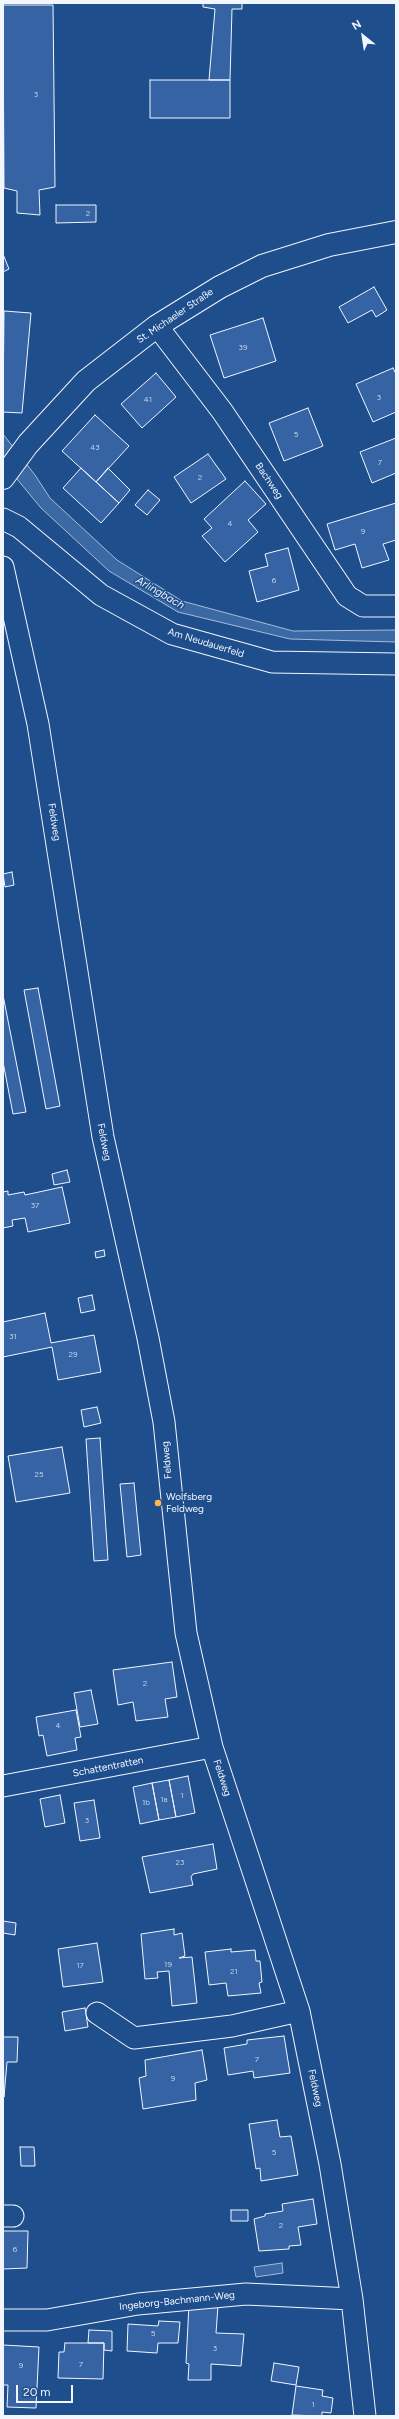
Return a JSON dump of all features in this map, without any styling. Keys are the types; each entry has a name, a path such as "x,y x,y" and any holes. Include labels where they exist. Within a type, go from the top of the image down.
{"main road":[{"name":"St. Michaeler Straße","path":"3,478 28,444 86,381 157,326 220,287 262,266 329,246 396,232"}],"street":[{"name":"Bachweg","path":"157,326 222,411 347,596 363,606 396,606"},
{"name":"Am Neudauerfeld","path":"3,519 19,527 101,595 172,634 272,662 396,664"},
{"name":"Feldweg","path":"3,568 38,724 103,1137 148,1338 161,1407 186,1633 212,1747 299,2011 330,2164 352,2299 365,2416"},
{"name":"Schattentratten","path":"3,1786 212,1747"},
{"path":"97,2013 134,2038 232,2026 299,2011"},
{"name":"Ingeborg-Bachmann-Weg","path":"3,2320 47,2320 138,2304 246,2294 352,2299"}],"water":[{"name":"Arlingbach","path":"3,434 35,475 50,498 117,560 182,601 293,631 396,630 396,642 290,639 178,612 109,571 41,508 3,462"},
{"path":"282,2263 283,2273 256,2277 254,2267"}],"building":[{"path":"203,3 242,3 242,9 232,9 230,80 209,80 215,9 203,7"},
{"path":"3,5 53,5 55,187 39,190 40,215 17,213 17,191 4,188"},
{"path":"150,80 230,80 230,118 150,118"},
{"path":"56,205 96,205 96,222 56,223"},
{"path":"3,254 9,269 3,272"},
{"path":"374,287 387,310 376,317 372,310 348,323 339,307"},
{"path":"4,311 31,313 22,413 3,412"},
{"path":"263,318 276,361 224,378 210,335"},
{"path":"393,368 396,374 396,412 373,422 356,384"},
{"path":"156,373 176,397 142,428 121,404"},
{"path":"308,408 323,446 284,461 269,423"},
{"path":"95,415 129,446 96,482 62,451"},
{"path":"396,438 396,473 372,483 360,452"},
{"path":"208,454 226,479 191,503 174,477"},
{"path":"81,468 119,503 101,523 63,488"},
{"path":"108,468 130,490 119,503 96,482"},
{"path":"245,481 266,504 248,520 258,532 225,562 202,536 212,528 204,519"},
{"path":"148,490 160,500 147,515 135,505"},
{"path":"396,503 396,540 383,544 389,560 362,568 355,544 335,550 327,524"},
{"path":"288,548 299,590 257,602 249,571 268,566 265,554"},
{"path":"12,872 14,885 5,887 3,874"},
{"path":"38,988 60,1106 46,1109 24,990"},
{"path":"3,995 26,1112 13,1114 3,1062"},
{"path":"67,1170 70,1182 54,1185 52,1174"},
{"path":"62,1187 70,1223 28,1232 25,1218 12,1220 13,1226 3,1228 3,1192 8,1191 8,1195 24,1192 25,1195"},
{"path":"104,1250 105,1256 96,1258 95,1252"},
{"path":"92,1295 95,1310 81,1313 78,1298"},
{"path":"45,1313 51,1343 94,1335 101,1372 58,1380 52,1347 3,1357 3,1322"},
{"path":"97,1407 101,1423 84,1427 81,1410"},
{"path":"100,1438 108,1560 94,1561 86,1439"},
{"path":"62,1447 70,1493 16,1502 8,1456"},
{"path":"134,1483 141,1555 127,1557 120,1484"},
{"path":"172,1662 177,1697 165,1699 168,1717 136,1721 133,1702 118,1705 113,1670"},
{"path":"91,1690 98,1724 80,1727 74,1693"},
{"path":"76,1710 81,1737 75,1738 77,1750 47,1756 43,1735 39,1736 36,1717"},
{"path":"188,1776 195,1813 176,1817 169,1780"},
{"path":"169,1780 176,1817 159,1820 152,1783"},
{"path":"152,1783 159,1820 140,1824 133,1787"},
{"path":"60,1795 65,1823 45,1827 40,1799"},
{"path":"94,1800 100,1838 80,1841 74,1803"},
{"path":"213,1844 217,1869 193,1874 191,1877 193,1885 150,1893 142,1857"},
{"path":"3,1921 16,1923 15,1935 3,1933"},
{"path":"174,1929 174,1935 182,1933 185,1956 179,1958 192,1957 197,2003 172,2006 169,1971 157,1972 158,1978 145,1979 141,1934"},
{"path":"97,1943 103,1982 63,1987 58,1949"},
{"path":"231,1949 231,1952 255,1950 256,1961 260,1961 262,1982 259,1983 261,1993 228,1996 226,1983 209,1985 205,1952"},
{"path":"85,2008 88,2027 65,2031 62,2012"},
{"path":"284,2036 290,2073 254,2078 253,2071 228,2075 224,2048 247,2044 247,2040"},
{"path":"3,2037 18,2037 17,2062 7,2062 4,2097"},
{"path":"202,2050 207,2080 195,2083 196,2100 143,2109 139,2078 146,2076 145,2060"},
{"path":"277,2120 280,2137 291,2136 298,2175 261,2181 260,2168 256,2169 249,2124"},
{"path":"20,2147 34,2147 35,2166 21,2166"},
{"path":"313,2199 317,2224 298,2227 301,2245 289,2246 289,2249 259,2251 254,2219 265,2216 265,2214 283,2211 282,2204"},
{"path":"231,2210 248,2210 248,2221 231,2221"},
{"path":"3,2231 28,2231 27,2268 3,2269"},
{"path":"189,2305 218,2306 216,2333 244,2334 241,2366 211,2364 211,2380 188,2380 189,2364 186,2363"},
{"path":"159,2321 180,2322 178,2343 158,2343 157,2353 127,2351 128,2324 158,2326"},
{"path":"89,2330 112,2331 112,2351 104,2350 104,2343 88,2343"},
{"path":"65,2343 104,2343 103,2379 58,2378 59,2352 64,2352"},
{"path":"3,2345 39,2347 36,2408 7,2407 8,2385 3,2385"},
{"path":"274,2363 299,2367 296,2385 271,2381"},
{"path":"296,2386 323,2390 322,2396 333,2398 331,2413 322,2412 322,2416 292,2415"}],"place":[{"name":"Wolfsberg Feldweg","path":"158,1503"}]}
